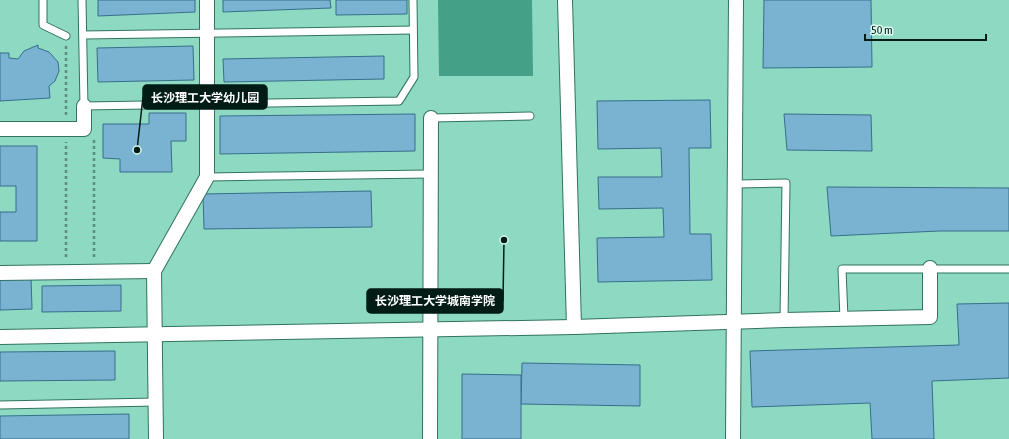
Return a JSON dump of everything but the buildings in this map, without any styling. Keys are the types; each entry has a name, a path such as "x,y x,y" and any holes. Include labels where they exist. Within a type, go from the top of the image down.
{"street":[{"path":"156,439 154,271 207,177 207,0"},
{"path":"565,0 574,327"},
{"path":"733,439 733,322 736,184 736,0"},
{"path":"0,129 84,129 84,106"},
{"path":"430,439 431,118"},
{"path":"0,337 574,327 844,318 930,317 930,268"},
{"path":"0,273 154,271"}],"lane":[{"path":"43,0 43,25 66,36"},
{"path":"82,0 84,106 399,101 414,77 413,0"},
{"path":"83,35 413,30"},
{"path":"431,118 530,116"},
{"path":"207,177 431,174"},
{"path":"736,184 786,183 784,320"},
{"path":"844,318 842,269 1009,269"},
{"path":"0,405 156,402"}],"path":[{"path":"66,36 66,272"},
{"path":"84,129 94,129 94,272"}],"shaded area":[{"path":"0,0 1009,0 1009,439 0,439"},
{"path":"438,0 532,0 533,76 439,76"}],"place":[{"name":"长沙理工大学幼儿园","path":"137,150"},
{"name":"长沙理工大学城南学院","path":"504,240"}]}
